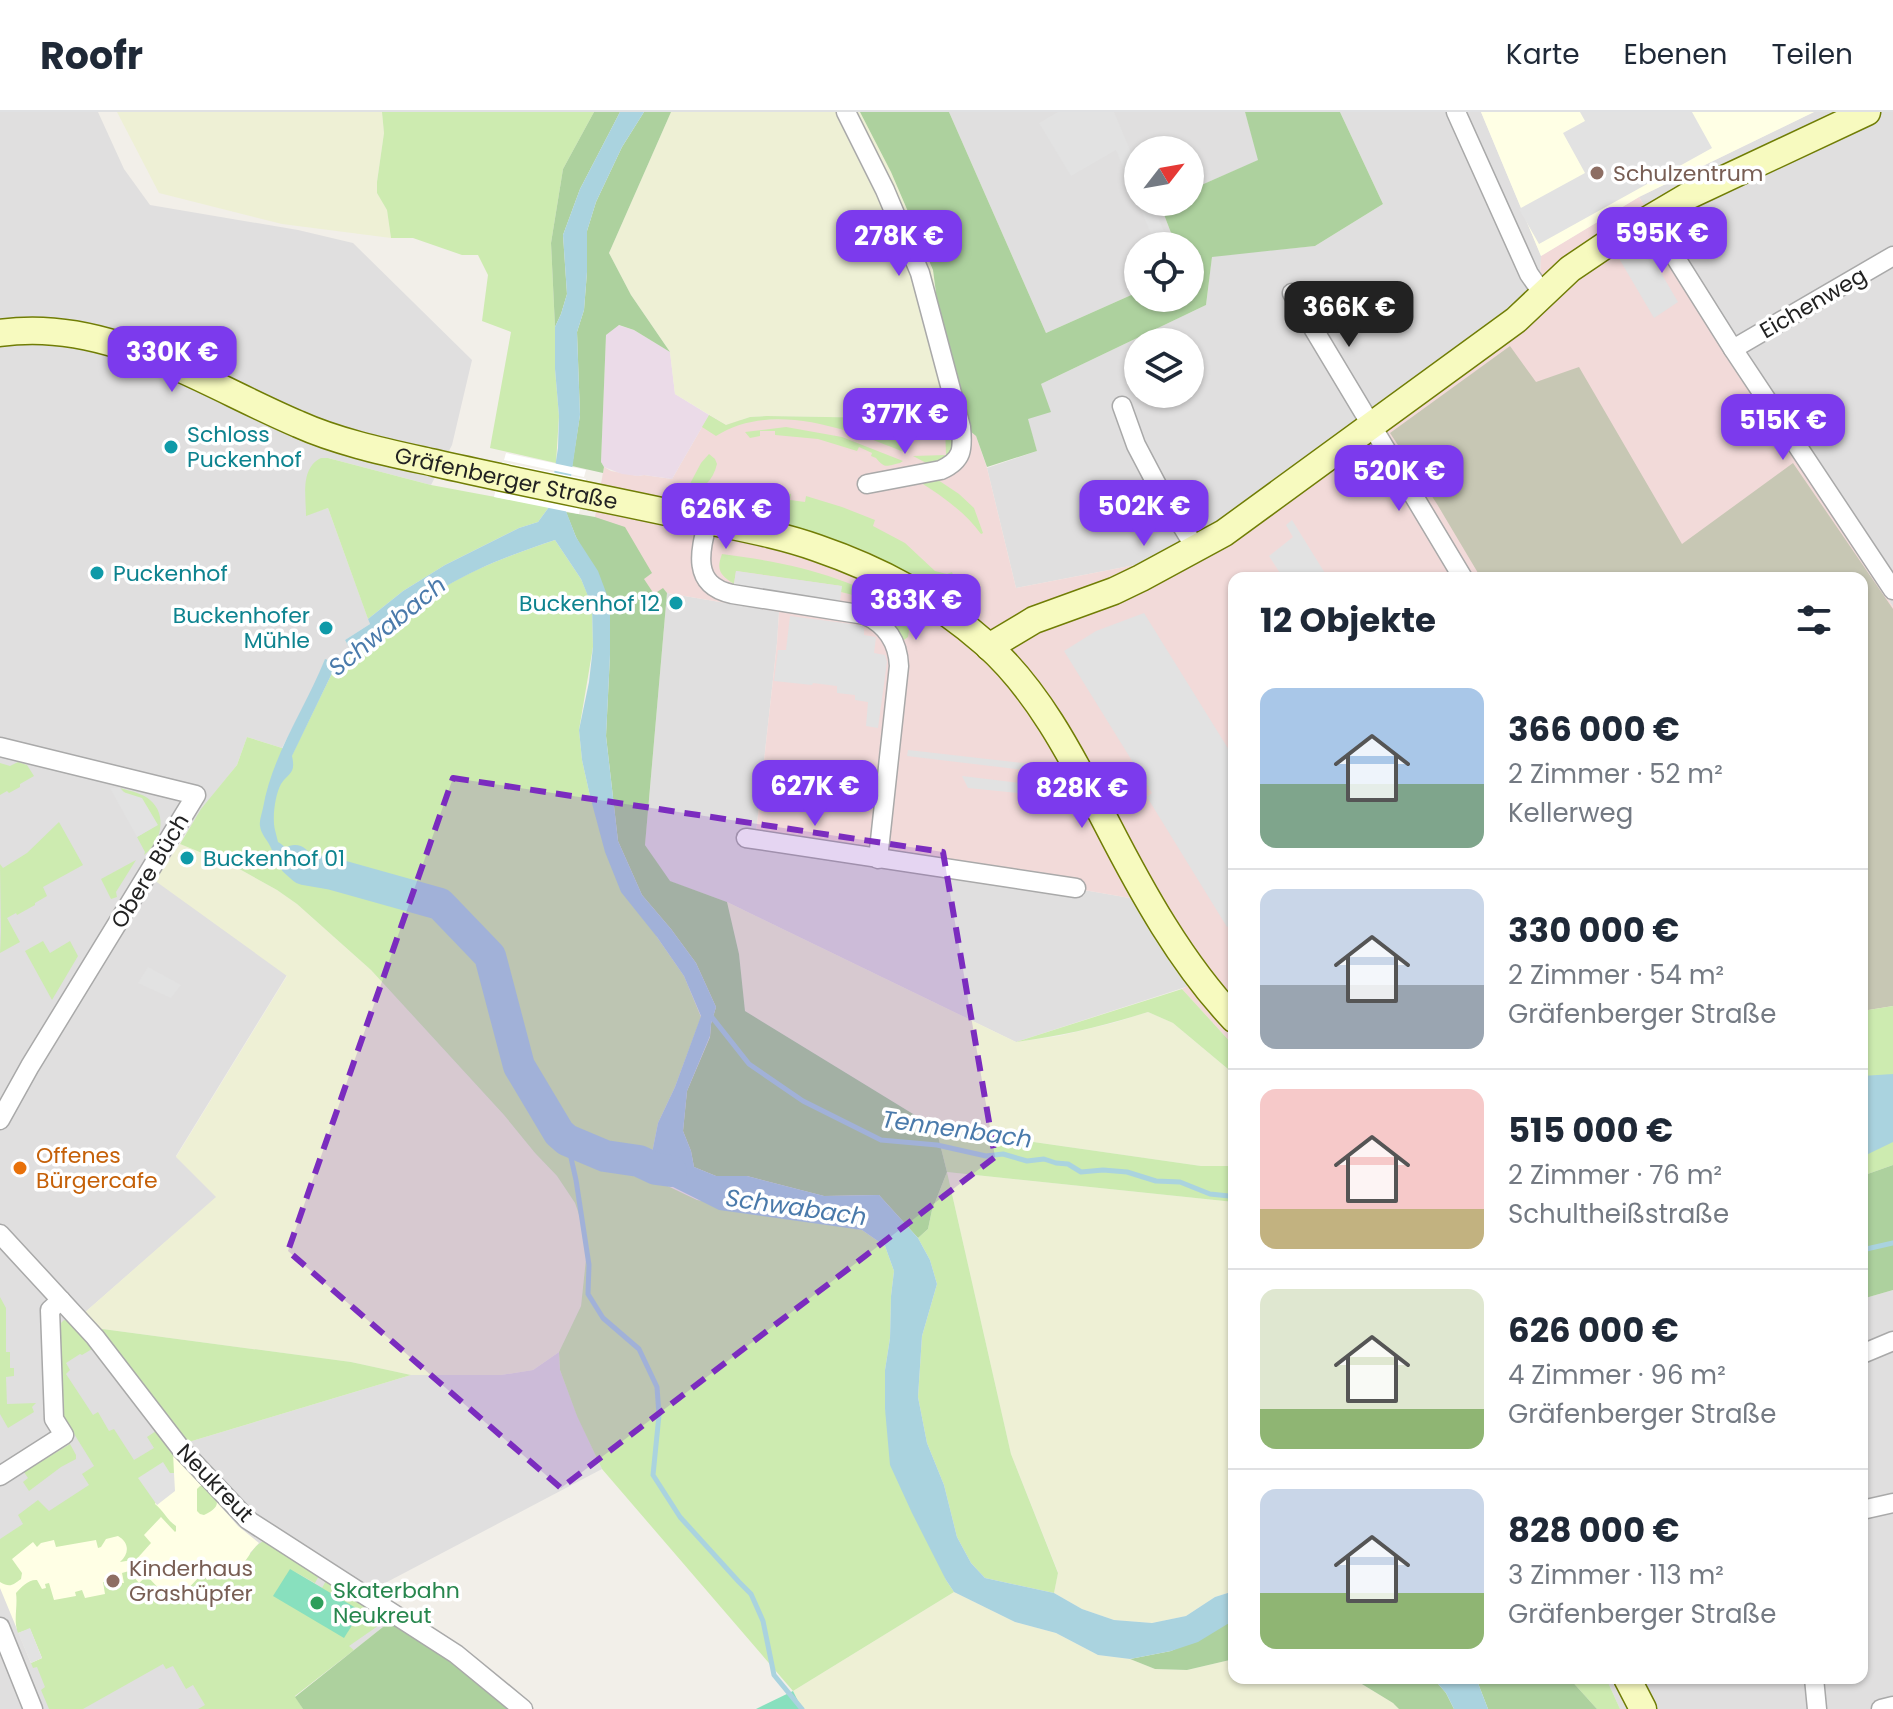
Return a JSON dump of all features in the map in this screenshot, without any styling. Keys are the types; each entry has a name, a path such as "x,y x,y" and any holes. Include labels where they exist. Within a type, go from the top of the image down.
{"main road":[{"path":"989,647 1034,620 1114,591 1196,549 1262,506 1516,320 1570,269 1688,196 1867,112"},
{"name":"Gräfenberger Straße","path":"0,333 54,332 106,342 151,356 309,429 385,452 708,521 814,547 882,574 927,598 989,647 1024,685 1079,770 1151,905 1204,983 1228,1012"},
{"path":"1630,1684 1643,1709"}],"street":[{"path":"846,112 885,190 920,273 963,443 957,459 941,470 867,484"},
{"path":"1456,112 1529,274 1543,294"},
{"path":"1650,217 1733,349 1891,585"},
{"name":"Eichenweg","path":"1733,349 1893,256"},
{"path":"1292,293 1459,572"},
{"path":"1122,406 1136,445 1196,549"},
{"path":"708,521 701,545 701,560 705,578 714,587 732,594 859,613 877,621 893,638 899,666 878,859"},
{"name":"Obere Büch","path":"0,747 196,795 0,1120"},
{"path":"746,838 1076,888"},
{"name":"Neukreut","path":"0,1234 95,1337 182,1450 248,1520 456,1654 523,1709"},
{"path":"0,1476 64,1435 54,1419 50,1310 61,1300"},
{"path":"1868,1351 1893,1341"},
{"path":"1868,1509 1893,1503"},
{"path":"0,1627 33,1709"},
{"path":"1815,1684 1817,1709"},
{"path":"1881,1709 1893,1706"}],"highlighted area":[{"path":"453,778 943,852 995,1157 561,1488 288,1251"}],"shaded area":[{"path":"0,112 98,112 124,169 150,205 298,230 353,243 472,360 452,445 431,485 328,458 306,515 328,508 370,624 345,640 350,648 331,661 325,660 282,748 247,737 237,765 202,809 155,880 287,975 176,1156 217,1197 83,1314 182,1444 411,1375 501,1375 533,1370 559,1352 560,1370 602,1469 368,1592 398,1615 354,1650 240,1579 211,1709 0,1709"},
{"path":"117,112 382,112 384,133 377,193 387,209 391,238 282,224 159,193"},
{"path":"671,112 860,112 891,172 933,271 952,416 945,419 767,416 750,417 726,425 675,394 670,352 631,295 609,253"},
{"path":"949,112 1245,112 1259,160 1204,184 1204,136 1124,136 1124,216 1165,216 1171,232 1124,232 1124,298 1046,333"},
{"path":"1058,112 1114,112 1124,136 1124,169 1116,150 1071,176 1039,123"},
{"path":"1340,112 1481,112 1541,256 1539,301 1192,554 1016,588 987,468 1037,451 1027,418 1041,384 1124,344 1124,408 1204,408 1204,328 1158,328 1191,312 1204,312 1212,256 1315,246 1383,204"},
{"name":"Schulzentrum","path":"1481,112 1814,112 1639,197 1541,256"},
{"path":"1580,112 1692,112 1712,148 1539,244 1519,209 1585,173 1563,133 1585,121"},
{"path":"1814,112 1893,112 1893,607 1639,197"},
{"path":"1639,197 1893,607 1893,1006 1868,1010 1868,572 1228,572 1228,1039 1182,989 1188,986 1130,898 756,833 779,612 667,593 663,589 654,595 643,579 651,573 595,517 604,467 638,476 672,479 709,415 726,425 736,420 952,416 976,436 987,468 1016,588 1192,554 1539,301 1541,256"},
{"path":"1144,216 1158,216 1164,232 1150,232"},
{"path":"1642,240 1678,302 1654,318 1617,255"},
{"path":"618,325 634,330 670,352 675,394 709,415 672,479 622,474 604,467 601,462 606,335"},
{"path":"1510,346 1536,382 1579,367 1682,544 1793,463 1868,572 1477,572 1390,433"},
{"path":"1292,520 1324,572 1279,572 1269,556 1293,537 1286,525"},
{"path":"736,571 842,586 840,601 746,588 734,584"},
{"path":"1868,572 1893,609 1893,1006 1868,1010"},
{"path":"667,593 779,612 756,833 1130,898 1189,986 1016,1042 727,902 669,881 645,845"},
{"path":"1144,613 1228,748 1227,927 1147,797 1152,793 1064,651 1096,631"},
{"path":"790,616 859,625 864,627 864,635 876,637 874,653 885,655 887,662 878,728 866,726 868,702 855,700 855,695 837,693 837,686 774,681 778,650 786,650"},
{"path":"908,750 1032,764 1032,771 907,756"},
{"path":"962,776 1044,786 1050,796 968,788"},
{"path":"110,788 120,788 123,792 142,798 158,825 137,837"},
{"path":"180,844 234,866 297,904 371,970 557,1176 575,1203 584,1228 586,1259 581,1306 559,1352 533,1370 501,1375 411,1375 351,1362 95,1328 83,1314 216,1197 176,1157 287,976 154,880"},
{"path":"727,902 1016,1042 1059,1036 1148,1012 1173,1023 1228,1069 1228,1166 1201,1166 936,1128 745,1011 739,954"},
{"path":"148,967 181,985 171,998 138,983"},
{"path":"947,1172 1228,1201 1228,1593 1215,1597 1186,1616 1152,1623 1114,1620 1082,1609 1054,1593 1058,1572 1011,1454"},
{"path":"1893,1290 1893,1709 1620,1709 1609,1684 1868,1684 1868,1297"},
{"name":"Kinderhaus Grashüpfer","path":"173,1452 238,1526 259,1543 249,1559 201,1609 31,1663 0,1588 0,1558"},
{"path":"163,1462 170,1473 174,1473 175,1491 157,1505 138,1478"},
{"path":"954,1592 1015,1622 1056,1633 1098,1655 1130,1659 1155,1669 1187,1670 1228,1660 1228,1684 1362,1684 1399,1709 802,1709 793,1691"},
{"path":"30,1628 42,1658 31,1663 18,1633"}],"green space":[{"path":"382,112 594,112 563,169 551,243 559,416 556,463 490,448 511,332 482,321 488,275 478,255 462,255 413,238 391,238 387,210 377,193 384,133"},
{"path":"594,112 620,112 580,189 563,235 567,294 555,327 551,243 563,169"},
{"path":"644,112 671,112 609,253 631,295 670,352 634,330 619,325 606,335 603,473 572,466 580,415 577,332 584,310 587,231 596,202 622,147"},
{"path":"860,112 949,112 1046,333 1124,298 1124,312 1191,312 1158,328 1124,328 1124,344 1041,384 1051,412 1028,419 1037,451 987,467 976,436 952,416 933,270 891,172"},
{"path":"1245,112 1340,112 1383,204 1315,246 1212,257 1206,305 1204,232 1171,232 1165,216 1204,216 1204,184 1258,160"},
{"path":"709,415 726,425 750,417 767,416 944,419 944,416 952,416 954,453 932,466 913,456 946,455 945,427 911,426 906,453 836,428 786,419 738,425 716,436 702,427"},
{"path":"786,427 842,437 903,461 886,466 871,456 872,453 859,447 857,451 818,439 775,435 775,431 760,431 760,436 750,438 745,432"},
{"path":"709,454 717,464 710,480 696,491 684,495 701,463"},
{"path":"321,458 431,485 549,507 538,522 519,528 445,565 403,591 368,619 328,508 306,516 307,475"},
{"path":"935,478 974,508 983,533 952,504 918,481"},
{"path":"748,491 757,498 783,493 791,494 790,500 805,502 806,496 875,520 873,526 905,543 935,571 952,572 954,578 935,583 924,580 840,541 752,516 742,509 740,501 740,492"},
{"path":"566,512 625,527 652,573 644,579 654,594 663,588 667,593 645,845 670,881 727,902 739,954 745,1011 936,1128 947,1172 928,1229 918,1238 879,1195 824,1196 747,1176 716,1176 694,1167 683,1131 687,1091 710,1037 716,1007 696,963 642,895 618,841 606,736 610,603"},
{"path":"555,540 581,579 592,605 593,647 579,730 590,796 657,937 684,976 701,1017 658,1123 651,1158 632,1158 634,1170 697,1200 862,1230 885,1246 894,1271 885,1370 885,1409 946,1580 954,1592 793,1691 602,1469 577,1416 560,1370 559,1352 581,1306 586,1259 584,1229 575,1203 557,1176 371,970 297,904 234,866 180,844 201,809 237,765 247,737 282,748 292,755 338,664 365,647 370,652 409,613 447,586 488,565"},
{"path":"722,554 797,567 865,590 911,615 908,637 904,640 889,620 868,606 869,599 841,592 841,586 736,571 734,584 720,572"},
{"path":"18,762 27,765 34,776 20,787 0,795 0,763 10,766"},
{"path":"120,788 147,798 159,813 158,836 144,855 137,837 157,825"},
{"path":"59,822 83,865 43,887 47,896 35,905 7,918 20,942 0,953 0,864 3,868 27,853"},
{"path":"136,860 116,892 117,897 111,899 101,879"},
{"path":"43,941 50,953 70,941 78,956 52,1000 25,951"},
{"path":"1182,989 1228,1039 1228,1069 1173,1023 1148,1012 1083,1030 1016,1042"},
{"path":"1893,1006 1893,1165 1868,1174 1868,1010"},
{"path":"936,1128 1201,1166 1228,1166 1228,1201 947,1172"},
{"path":"1893,1165 1893,1290 1868,1297 1868,1174"},
{"path":"947,1172 1011,1454 1058,1573 1054,1593 985,1578 971,1563 957,1537 944,1485 927,1443 918,1397 922,1336 937,1284 930,1260 918,1238 928,1229"},
{"path":"0,1297 6,1308 6,1352 10,1352 10,1368 14,1368 14,1376 6,1377 7,1404 36,1403 32,1407 34,1412 8,1428 0,1414"},
{"path":"64,1320 70,1321 92,1349 66,1363 70,1370 66,1374 93,1415 98,1412 109,1431 114,1429 134,1460 154,1448 147,1437 156,1431 173,1452 174,1473 155,1504 176,1526 176,1531 161,1517 144,1535 151,1543 134,1562 120,1562 127,1549 118,1536 106,1539 98,1548 96,1540 56,1547 54,1540 37,1547 33,1542 12,1559 22,1573 21,1579 6,1585 0,1582 0,1539 23,1524 18,1515 38,1500 49,1511 89,1485 82,1474 94,1466 63,1416 59,1327"},
{"path":"95,1328 351,1362 411,1375 182,1444"},
{"path":"70,1444 76,1459 29,1491 23,1482 28,1478 24,1472"},
{"path":"204,1486 217,1502 215,1508 204,1515 197,1511 197,1489"},
{"path":"265,1540 320,1574 315,1583 290,1569 322,1588 328,1577 388,1619 349,1646 354,1650 295,1696 303,1709 198,1709 205,1705 193,1685 186,1689 173,1666 166,1669 163,1664 83,1709 49,1709 41,1690 45,1687 37,1667 33,1668 31,1663 42,1658 30,1629 18,1633 17,1628 16,1593 25,1584 37,1580 42,1589 49,1583 54,1600 76,1596 75,1592 82,1590 85,1598 105,1594 103,1582 124,1583 122,1573 129,1571 139,1583 147,1576 164,1594 169,1590 178,1599 203,1573 207,1580 228,1568 232,1574"},
{"name":"Skaterbahn Neukreut","path":"290,1569 361,1611 344,1638 273,1596"},
{"path":"398,1615 525,1709 303,1709 295,1697"},
{"path":"1228,1623 1228,1660 1187,1670 1155,1669 1130,1659 1171,1651"},
{"path":"1362,1684 1438,1684 1454,1709 1399,1709"},
{"path":"1478,1684 1574,1684 1597,1709 1488,1709"},
{"path":"1574,1684 1609,1684 1620,1709 1597,1709"},
{"path":"793,1691 802,1709 756,1709"}],"water":[{"path":"620,112 644,112 622,147 596,202 587,231 584,310 577,332 580,415 566,511 576,537 598,571 610,603 606,736 618,841 642,895 696,963 716,1007 710,1036 687,1091 683,1131 694,1167 716,1176 747,1176 824,1196 879,1195 918,1238 930,1260 937,1284 922,1336 918,1397 927,1443 944,1485 957,1537 971,1563 985,1578 1054,1593 1082,1609 1114,1620 1152,1623 1186,1616 1215,1597 1228,1593 1228,1624 1198,1642 1130,1659 1098,1655 1056,1633 1015,1622 954,1592 890,1465 885,1370 894,1271 885,1246 862,1230 719,1210 661,1181 651,1158 658,1123 701,1016 684,976 621,892 605,852 582,760 579,730 593,647 592,606 581,579 555,540 509,556 447,586 408,613 370,653 365,647 335,667 292,756 292,770 279,789 274,819 278,842 295,855 333,874 296,873 282,865 262,832 260,819 267,788 281,751 325,659 331,661 350,649 345,640 370,624 368,619 403,591 445,565 519,528 538,522 549,507 558,448 555,327 567,294 563,235 580,189"},
{"path":"1893,1074 1893,1142 1868,1154 1868,1076"},
{"path":"1438,1684 1478,1684 1488,1709 1454,1709"}],"pier":[{"path":"506,453 586,470 584,477 504,460"},
{"path":"502,462 586,479 579,514 494,497"}],"waterway":[{"name":"Schwabach","path":"295,861 304,869 440,904 490,956 519,1066 559,1133 567,1140 605,1156 639,1161 656,1169 671,1171"},
{"name":"Tennenbach","path":"711,1016 749,1064 803,1101 881,1140 937,1145 986,1156 1003,1154 1027,1161 1044,1159 1068,1164 1081,1172 1127,1172 1156,1181 1180,1182 1210,1194 1228,1196"},
{"path":"567,1140 589,1265 588,1294 603,1318 639,1349 657,1387 659,1415 653,1475 680,1517 751,1594 763,1621 774,1675 802,1709"},
{"name":"Tennenbach","path":"1868,1249 1893,1243"}],"place":[{"name":"Schulzentrum","path":"1597,173"},
{"name":"Schloss Puckenhof","path":"171,447"},
{"name":"Puckenhof","path":"97,573"},
{"name":"Buckenhof 12","path":"676,603"},
{"name":"Buckenhofer Mühle","path":"326,628"},
{"name":"Buckenhof 01","path":"187,858"},
{"name":"Offenes Bürgercafe","path":"20,1168"},
{"name":"Kinderhaus Grashüpfer","path":"113,1581"},
{"name":"Skaterbahn Neukreut","path":"317,1603"}]}
